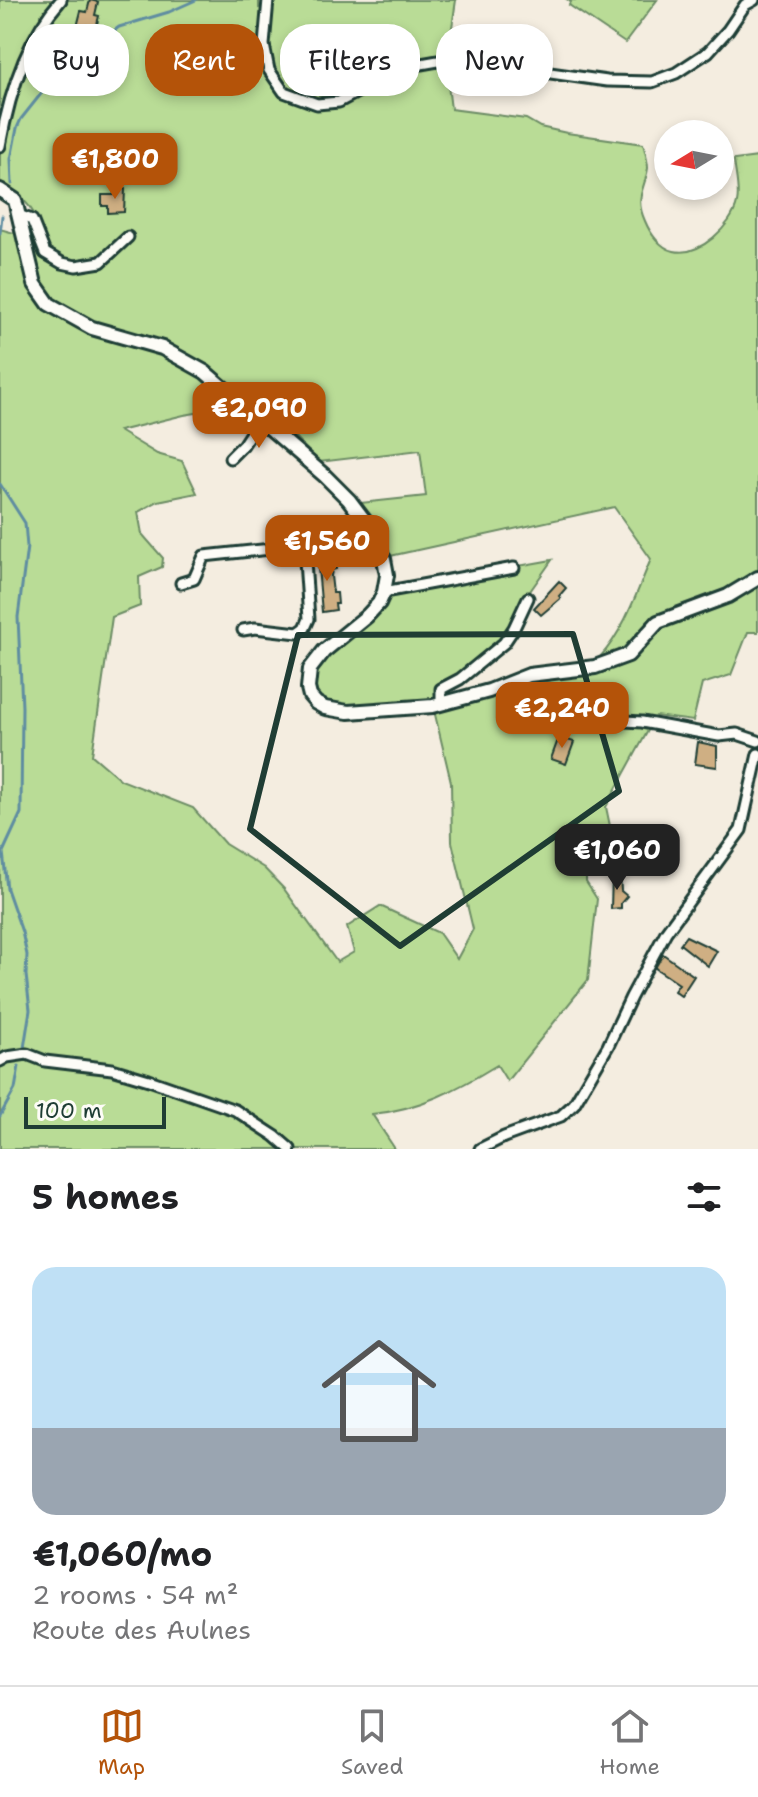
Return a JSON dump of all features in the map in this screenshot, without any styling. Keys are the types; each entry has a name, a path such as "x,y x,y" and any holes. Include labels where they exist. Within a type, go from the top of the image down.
{"street":[{"path":"0,146 15,87 33,41 61,0"},
{"path":"268,0 264,45 269,70 284,92 317,104 339,102 404,67 438,61 465,61 607,81 652,82 676,73 708,52 745,5 754,0"},
{"path":"0,190 15,200 35,284 49,304 92,328 152,345 187,360 217,381 325,476 368,525 384,559 387,575 384,592 367,616 316,659 308,679 310,696 316,703 338,712 441,704 489,691 529,675 595,667 628,655 658,622 728,596 758,578"},
{"path":"21,216 32,220 45,253 62,263 76,266 101,262 128,237"},
{"path":"230,458 260,419"},
{"path":"181,583 194,579 204,556 356,540 364,535 368,525"},
{"path":"243,630 255,628 298,633 305,628 309,619 304,546"},
{"path":"384,592 514,568"},
{"path":"441,704 441,689 460,679 504,643 528,598"},
{"path":"591,719 642,722 719,736 737,734 758,741"},
{"path":"480,1149 561,1116 574,1104 608,1046 666,932 741,830 758,754"},
{"path":"0,1061 27,1054 45,1061 85,1064 124,1073 235,1110 290,1149"}],"highlighted area":[{"path":"573,634 619,791 400,946 250,829 298,635"}],"green space":[{"path":"0,0 259,0 259,8 276,3 276,0 456,0 453,24 436,24 436,96 449,96 451,109 526,119 540,127 567,133 643,144 648,168 640,199 642,213 656,239 674,251 684,252 704,245 721,230 737,203 734,160 758,157 758,632 748,632 731,675 702,684 693,721 656,716 606,807 610,826 586,846 586,882 597,899 588,980 507,1081 497,1065 437,1097 405,1108 372,1114 395,1149 0,1149 0,229 46,242 29,207 0,181","holes":["261,402 319,462 420,450 426,496 360,503 379,528 390,556 614,507 651,559 629,611 609,647 600,657 575,668 453,701 451,688 508,635 521,604 552,560 396,588 310,669 316,703 348,712 433,706 451,782 452,842 473,929 457,959 439,933 380,906 347,927 354,952 337,962 284,889 264,868 225,844 193,808 121,780 92,755 112,617 140,606 139,577 162,567 163,558 142,534 138,512 158,501 197,493 182,461 157,454 119,431 184,415"]},
{"path":"568,0 657,0 625,43 569,5 571,2"}],"building":[{"path":"90,0 98,2 95,15 99,16 97,24 78,24 81,11 87,12"},
{"path":"114,187 125,189 124,212 108,213 108,206 102,206 102,195 114,195"},
{"path":"330,554 331,559 335,559 336,569 332,570 331,576 338,604 335,604 336,610 322,612 317,556"},
{"path":"559,581 566,588 559,596 561,598 541,615 534,608"},
{"path":"559,737 574,742 566,764 551,759"},
{"path":"698,742 717,746 717,767 695,764"},
{"path":"620,873 621,891 627,896 621,908 611,909 612,874"},
{"path":"686,936 717,951 708,966 680,944"},
{"path":"663,954 694,976 681,996 674,991 679,984 655,968"}],"waterway":[{"path":"12,184 11,159 17,128 52,80 62,71 89,65 111,33 119,27 196,0"},
{"path":"0,233 2,216"},
{"path":"0,484 25,523 27,547 18,617 22,707 21,813 3,852 7,889 27,955 30,1010 24,1048"},
{"path":"0,1116 15,1089 19,1066"}]}
